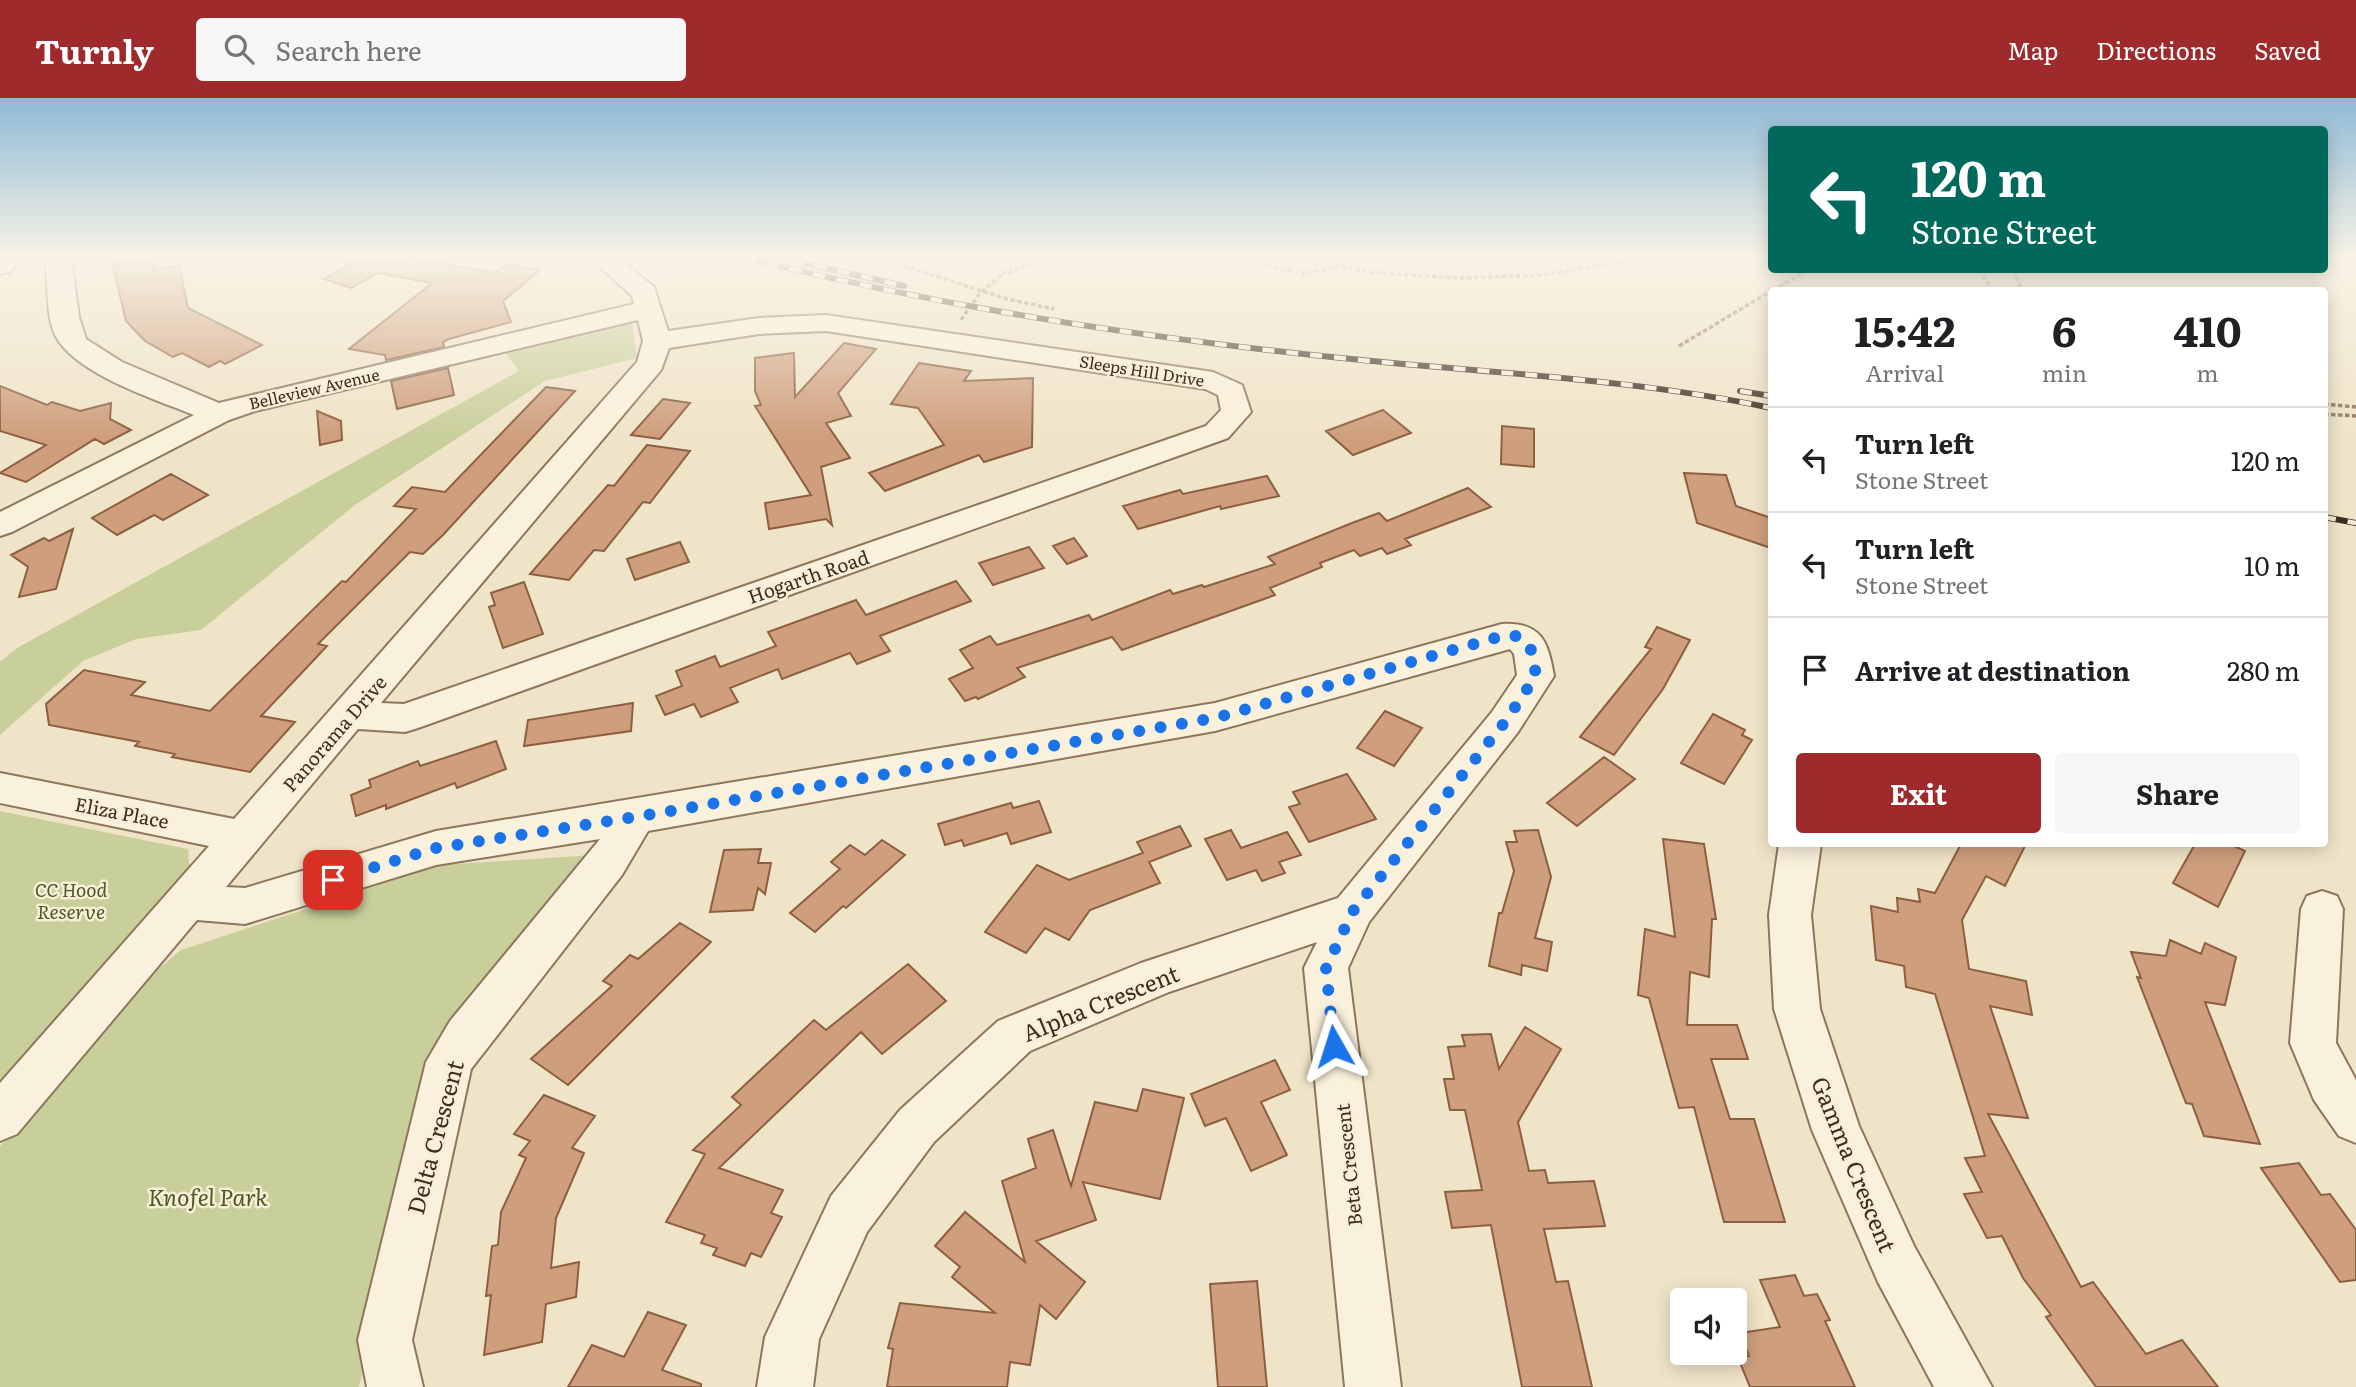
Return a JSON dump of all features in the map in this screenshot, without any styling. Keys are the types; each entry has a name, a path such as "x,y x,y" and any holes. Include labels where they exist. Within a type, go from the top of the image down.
{"street":[{"path":"66,317 69,335 78,349 124,373 218,414"},
{"path":"652,317 654,325"},
{"name":"Sleeps Hill Drive","path":"654,325 759,326 826,323 1213,381 1232,391"},
{"name":"Belleview Avenue","path":"0,525 218,414 245,404 654,325"},
{"name":"Panorama Drive","path":"0,1118 651,364 654,325"},
{"name":"Hogarth Road","path":"350,715 405,718 1217,432 1236,412 1232,391"},
{"name":"Beta Crescent","path":"635,817 1215,718 1502,636 1519,636 1532,651 1536,676 1505,722 1353,911 1326,968 1373,1387"},
{"name":"Eliza Place","path":"0,788 244,837"},
{"path":"188,902 245,906 436,848 635,817"},
{"name":"Delta Crescent","path":"396,1387 385,1340 449,1062 466,1037 607,863 635,817"},
{"name":"Gamma Crescent","path":"1800,847 1790,915 1797,1009 1836,1130 1896,1264 1964,1387"},
{"path":"2322,909 2313,1043 2331,1084 2356,1120"},
{"name":"Alpha Crescent","path":"785,1387 792,1337 849,1214 917,1126 1014,1036 1157,977 1353,911"}],"path":[{"path":"947,341 964,317"},
{"path":"1679,346 1728,317"},
{"path":"2328,404 2356,407"},
{"path":"2328,414 2356,416"}],"green space":[{"path":"632,321 637,358 545,381 355,505 201,630 136,639 83,661 0,735 0,662 17,648 519,371 506,354"},
{"name":"CC Hood Reserve","path":"0,811 188,849 190,873 0,1088"},
{"name":"Knofel Park","path":"594,855 439,1042 359,1387 0,1387 0,1146 128,994 181,950 440,865"}],"building":[{"path":"125,317 206,317 262,345 225,364 220,361 209,367 182,353 173,357 145,341"},
{"path":"389,317 509,317 511,322 449,339 443,342 444,347 386,360 385,355 349,349"},
{"path":"844,343 876,349 838,393 851,416 826,423 850,458 821,467 832,525 826,519 769,529 765,503 811,495 755,406 761,405 755,391 755,358 794,353 795,397"},
{"path":"919,363 971,371 964,381 1033,378 1032,447 984,462 979,455 885,491 869,473 944,445 918,408 891,404"},
{"path":"448,368 454,395 397,409 391,381"},
{"path":"0,386 47,405 52,402 80,411 111,403 110,419 131,430 104,444 95,439 26,482 0,473 46,445 0,431"},
{"path":"546,387 575,391 443,535 423,554 410,552 318,644 327,646 261,716 295,722 250,772 172,757 175,754 135,746 139,742 49,725 46,704 84,670 145,682 131,695 210,711 342,581 346,582 416,509 394,506 412,487 445,492"},
{"path":"663,399 690,403 660,439 631,435"},
{"path":"1383,410 1411,433 1353,455 1326,431"},
{"path":"317,411 341,421 342,440 320,445"},
{"path":"1502,426 1534,429 1534,467 1501,464"},
{"path":"647,445 690,451 650,503 643,502 604,551 594,550 569,580 530,574 608,485 614,486"},
{"path":"1684,473 1726,475 1736,506 1768,517 1768,547 1697,523"},
{"path":"171,474 208,495 163,520 154,515 117,535 92,518"},
{"path":"1267,476 1279,496 1221,509 1220,506 1138,529 1123,506 1180,490 1183,494"},
{"path":"1468,488 1491,507 1405,539 1411,545 1387,554 1382,548 1360,556 1354,550 1320,563 1322,567 1270,588 1275,595 1122,650 1112,637 1017,668 1025,677 978,699 976,697 965,701 949,679 973,668 960,650 990,636 997,645 1089,615 1092,620 1170,590 1173,594 1202,585 1204,587 1275,564 1268,557 1352,523 1379,513 1387,521"},
{"path":"73,529 56,589 19,597 28,567 11,555 44,538 49,541"},
{"path":"1074,538 1087,556 1067,564 1053,546"},
{"path":"680,542 689,562 635,580 627,559"},
{"path":"1029,547 1044,568 993,585 979,563"},
{"path":"956,581 971,601 880,636 890,651 857,664 850,653 782,679 778,669 730,688 738,702 701,717 694,704 665,715 656,696 682,686 676,671 715,656 720,667 776,646 768,632 856,600 866,615"},
{"path":"524,582 543,634 503,648 489,607 495,605 491,593"},
{"path":"1657,627 1690,640 1663,689 1614,755 1580,737 1651,649 1645,647"},
{"path":"633,703 631,731 524,746 528,720"},
{"path":"1385,711 1422,728 1394,766 1357,748"},
{"path":"1713,714 1745,730 1742,735 1752,740 1724,784 1681,763"},
{"path":"496,741 506,769 457,788 455,783 386,809 386,805 356,816 351,795 371,787 369,780 418,761 420,766"},
{"path":"1604,757 1635,779 1577,826 1547,803"},
{"path":"1347,774 1376,819 1309,842 1289,807 1300,804 1293,792"},
{"path":"1039,801 1051,832 1011,844 1007,833 964,846 962,840 945,845 938,824 1011,803 1013,808"},
{"path":"1180,826 1191,846 1149,862 1160,883 1090,910 1069,940 1045,928 1026,953 985,932 1037,865 1069,880 1143,853 1137,842"},
{"path":"1231,830 1241,848 1287,832 1301,855 1279,862 1285,873 1262,881 1256,870 1227,880 1205,839"},
{"path":"1538,830 1551,877 1535,938 1552,942 1547,971 1522,965 1521,975 1489,966 1499,913 1502,913 1514,871 1506,842 1517,842 1514,831"},
{"path":"1663,839 1704,844 1716,919 1712,919 1709,977 1690,972 1687,1025 1737,1025 1748,1059 1711,1059 1730,1119 1754,1119 1785,1222 1724,1222 1694,1107 1679,1108 1649,998 1638,995 1645,929 1675,937"},
{"path":"882,840 905,855 846,908 843,906 815,932 790,913 840,869 831,862 850,845 865,855"},
{"path":"1959,847 2024,847 2005,886 1986,876 1962,920 1969,969 2026,981 2032,1015 1990,1006 2028,1118 1988,1114 2081,1287 2093,1282 2146,1354 2182,1340 2218,1387 2096,1387 2046,1317 2051,1315 2023,1278 2002,1236 1987,1238 1964,1194 1982,1192 1965,1158 1985,1156 1935,994 1906,987 1904,966 1876,960 1871,906 1898,912 1897,898 1920,902 1918,889 1935,893"},
{"path":"2193,847 2236,847 2245,851 2218,907 2173,883"},
{"path":"761,849 758,863 771,863 765,894 758,888 753,910 710,912 724,850"},
{"path":"680,923 711,942 568,1085 531,1059 612,986 603,981 630,955 638,959"},
{"path":"2170,940 2201,954 2205,943 2236,957 2225,1005 2205,1002 2260,1144 2204,1136 2192,1104 2186,1103 2137,977 2141,978 2131,952 2166,956"},
{"path":"908,964 946,1001 882,1054 861,1032 719,1168 783,1190 771,1213 782,1217 761,1257 751,1253 745,1266 713,1255 717,1248 701,1243 705,1235 666,1222 705,1154 693,1150 741,1105 732,1097 814,1020 826,1030"},
{"path":"1525,1027 1561,1049 1518,1122 1529,1171 1545,1170 1548,1183 1594,1181 1605,1226 1544,1229 1556,1282 1568,1281 1592,1387 1522,1387 1491,1225 1452,1228 1445,1192 1482,1190 1465,1110 1450,1110 1444,1079 1454,1079 1448,1047 1465,1046 1462,1035 1491,1034 1499,1069"},
{"path":"1275,1060 1290,1090 1261,1102 1287,1155 1251,1171 1226,1118 1205,1126 1191,1094"},
{"path":"1143,1089 1184,1098 1160,1199 1083,1182 1096,1220 1036,1241 1085,1282 1056,1319 1040,1305 1030,1365 1010,1362 1007,1387 887,1387 893,1349 888,1348 900,1303 995,1313 952,1277 960,1267 935,1246 965,1212 1025,1262 1002,1181 1036,1168 1028,1139 1053,1130 1071,1186 1095,1102 1137,1111"},
{"path":"544,1095 595,1116 572,1148 584,1153 556,1218 551,1268 579,1262 576,1297 546,1304 542,1342 484,1355 491,1295 486,1296 492,1246 498,1245 501,1212 526,1158 519,1155 530,1141 514,1134"},
{"path":"2299,1163 2321,1195 2330,1194 2356,1230 2356,1280 2340,1282 2261,1168"},
{"path":"1795,1275 1804,1296 1817,1294 1830,1320 1825,1321 1855,1387 1750,1387 1741,1365 1747,1365 1749,1356 1747,1332 1780,1327 1760,1280"},
{"path":"1257,1281 1267,1387 1218,1387 1210,1284"},
{"path":"648,1312 686,1325 662,1370 701,1384 701,1387 568,1387 592,1345 624,1357"}],"railway":[{"path":"1035,317 1189,340 1341,358 1611,383 1768,407"},
{"path":"1740,391 1768,396"},
{"path":"2328,518 2356,523"}],"route":[{"path":"333,880 436,848 635,817 1215,718 1502,636 1519,636 1532,651 1536,676 1505,722 1353,911 1326,968 1334,1046"}]}
